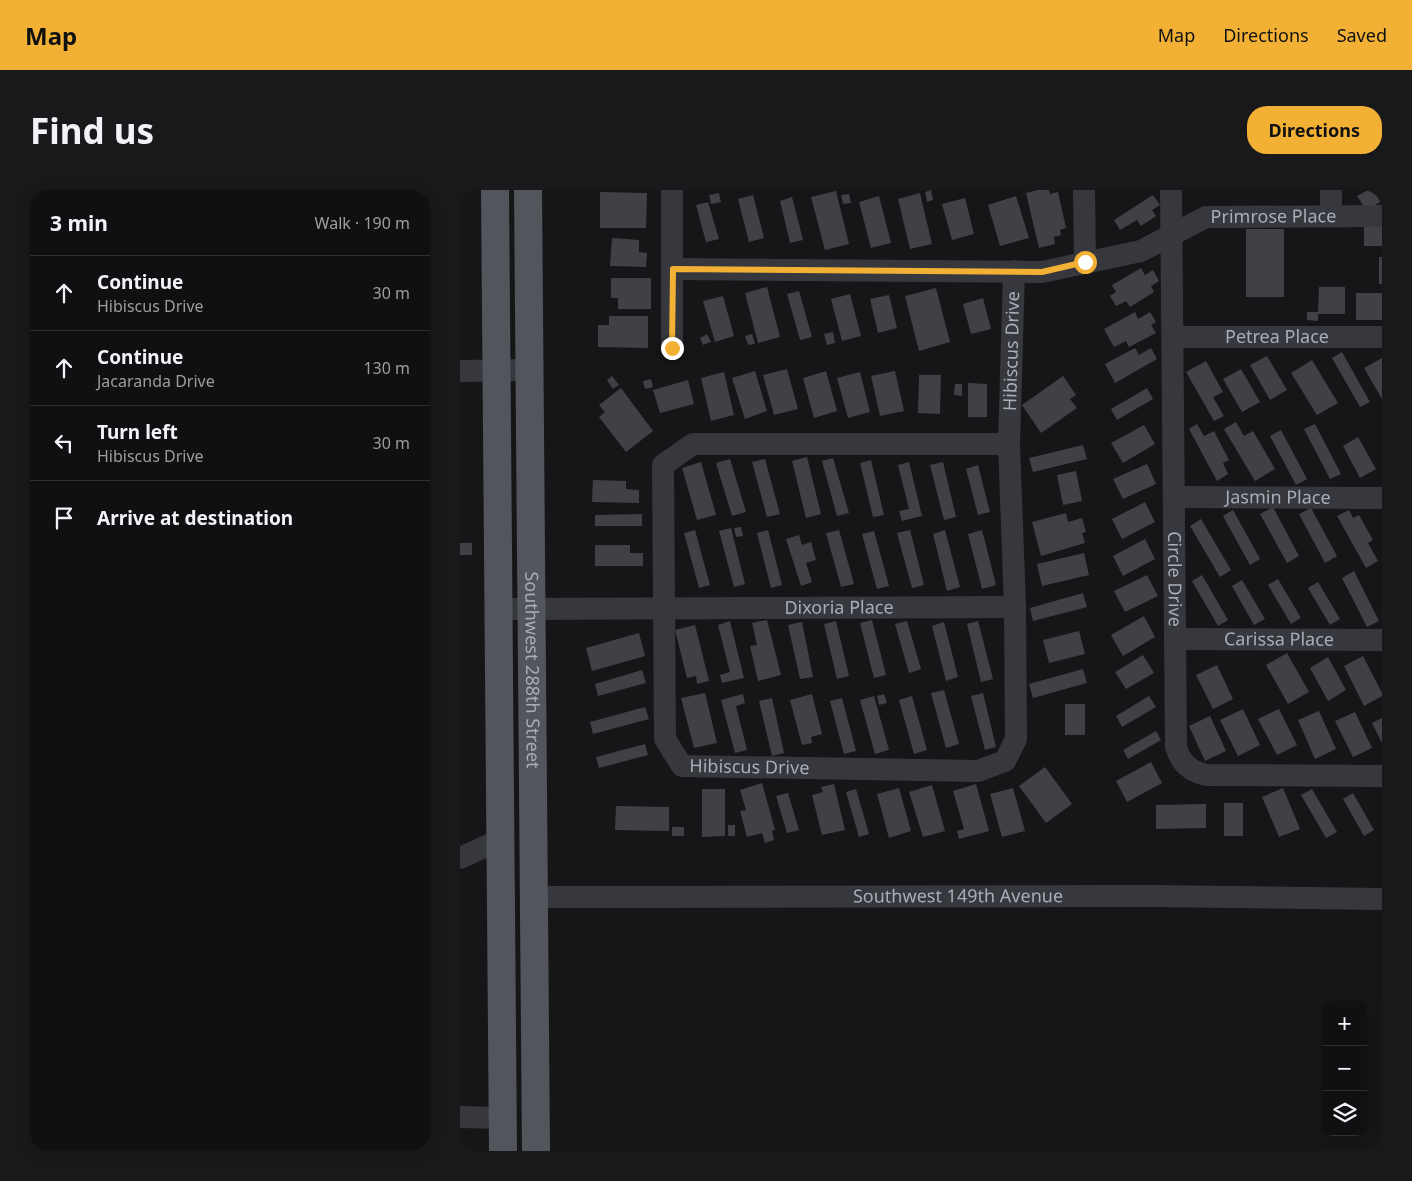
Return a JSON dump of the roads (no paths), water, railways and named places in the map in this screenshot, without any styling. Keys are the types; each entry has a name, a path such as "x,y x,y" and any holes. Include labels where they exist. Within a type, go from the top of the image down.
{"main road":[{"name":"Southwest 288th Street","path":"495,190 503,1151"},
{"name":"Southwest 288th Street","path":"528,190 536,1151"}],"street":[{"path":"672,190 672,348"},
{"path":"1084,190 1085,262"},
{"name":"Circle Drive","path":"1171,190 1176,746 1179,755 1186,765 1196,773 1208,776 1382,776"},
{"path":"1331,190 1331,216"},
{"name":"Primrose Place","path":"1171,236 1206,217 1382,216"},
{"name":"Hibiscus Drive","path":"1009,444 693,444 662,465 665,739 682,766 978,771 1005,761 1016,739 1015,607 1009,444 1014,271 1042,272 1141,251 1171,236"},
{"path":"673,269 1014,271"},
{"name":"Petrea Place","path":"1173,337 1382,337"},
{"path":"460,371 530,370"},
{"name":"Jasmin Place","path":"1174,497 1382,498"},
{"name":"Dixoria Place","path":"498,608 1015,607"},
{"name":"Carissa Place","path":"1175,639 1382,640"},
{"path":"460,858 500,840"},
{"name":"Southwest 149th Avenue","path":"534,897 1153,896 1382,899"},
{"path":"460,1117 502,1118"}]}
